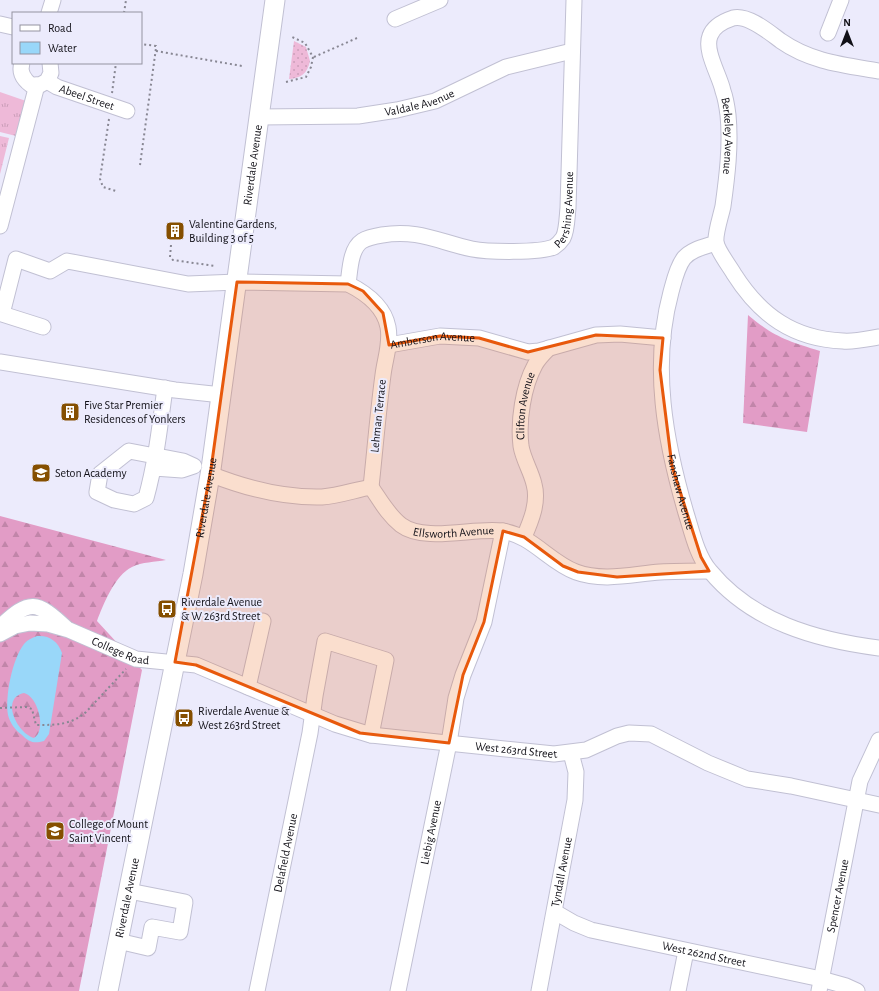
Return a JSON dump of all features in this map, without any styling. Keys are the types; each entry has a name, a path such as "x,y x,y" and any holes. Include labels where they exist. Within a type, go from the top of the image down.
{"main road":[{"name":"Riverdale Avenue","path":"108,991 193,574 205,470 222,395 275,0"}],"street":[{"path":"49,12 53,0"},
{"path":"395,19 440,0"},
{"name":"Pershing Avenue","path":"348,284 354,250 362,241 377,236 393,233 413,234 434,237 473,249 495,251 543,249 555,246 564,238 568,208 574,0"},
{"path":"828,33 841,0"},
{"name":"Berkeley Avenue","path":"716,243 723,206 729,146 728,116 724,92 708,47 710,36 715,28 735,17 744,19 765,28 782,42 825,62 879,71"},
{"path":"0,24 12,27"},
{"name":"Valdale Avenue","path":"259,117 358,116 397,110 435,100 506,67 572,52"},
{"name":"Abeel Street","path":"22,64 22,76 31,85 42,83 57,87 127,111"},
{"name":"Abeel Street","path":"42,83 51,74 50,64"},
{"path":"0,226 42,83"},
{"path":"716,243 746,293 763,311 785,327 817,337 843,342 879,337"},
{"name":"Fanshaw Avenue","path":"716,243 691,252 683,260 676,274 669,302 663,338 660,370 663,407 672,466 698,550 709,571 739,600 757,613 780,624 821,637 879,648"},
{"name":"Amberson Avenue","path":"43,327 2,314 16,259 50,271 67,261 188,284 236,282 348,284 363,291 374,301 383,313 388,326 390,345 440,336 479,338 528,352 549,348 596,335 620,334 663,338"},
{"name":"Lehman Terrace","path":"371,487 383,373 390,345"},
{"name":"Clifton Avenue","path":"524,537 531,520 535,503 534,485 522,446 524,397 536,364 549,348"},
{"path":"0,362 165,388 222,395"},
{"path":"165,388 154,462 182,470 205,470 226,481 278,494 323,497 371,487"},
{"name":"Ellsworth Avenue","path":"371,487 391,515 402,526 418,531 445,535 477,531 503,531 524,537 563,566 578,572 617,577 658,572 709,571"},
{"name":"Liebig Avenue","path":"398,991 449,743 456,698 463,675 484,622 503,531"},
{"name":"College Road","path":"0,627 17,611 30,606 43,608 69,630"},
{"path":"248,687 262,621"},
{"name":"College Road","path":"0,634 15,626 30,623 48,624 69,630 136,659 175,662"},
{"name":"Delafield Avenue","path":"257,991 313,714 325,641 386,660 371,735"},
{"name":"West 263rd Street","path":"175,662 196,664 335,724 371,735 539,754 571,753 586,750 617,736 629,733 651,734 708,763 748,779 879,805"},
{"name":"Spencer Avenue","path":"820,985 860,781 879,740"},
{"name":"Tyndall Avenue","path":"539,991 555,912 576,791 576,772 571,753"},
{"path":"118,941 148,948 152,927 180,932 186,902 128,890"},
{"name":"West 262nd Street","path":"555,912 574,923 591,930 686,951 820,985 846,986 857,991"},
{"path":"678,991 686,951"}],"path":[{"path":"124,12 126,0"},
{"path":"286,82 296,81 306,77 311,68 313,57 306,44 292,37"},
{"path":"313,57 357,38"},
{"path":"140,165 156,51 156,46 142,44"},
{"path":"156,51 242,66"},
{"path":"116,64 100,179 104,187 116,191"},
{"path":"171,246 170,257 173,260 215,266"},
{"path":"0,708 26,707 32,709 36,725 67,724 79,718 86,712 136,659"}],"highlighted area":[{"path":"237,282 348,284 363,291 383,313 389,345 440,336 479,338 528,352 596,335 663,338 660,370 672,466 701,557 709,571 617,577 578,572 563,566 524,537 503,531 484,622 463,675 449,743 360,733 196,665 175,662 211,469"}],"green space":[{"path":"294,41 306,47 310,61 303,74 297,78 289,79"},
{"path":"0,92 26,101 16,136 0,132"},
{"path":"0,136 9,138 0,174"},
{"path":"748,315 782,338 820,351 807,432 743,423"},
{"name":"College of Mount Saint Vincent","path":"0,516 166,560 140,564 126,571 110,591 97,621 142,670 79,991 0,991"}],"water":[{"path":"37,636 49,638 55,642 62,653 49,734 44,741 32,742 19,733 11,724 7,707 10,678 16,659 24,644 28,640","holes":["24,693 29,696 37,707 40,721 38,734 34,738 22,730 17,723 12,708 13,701 17,696"]}],"place":[{"name":"Valentine Gardens, Building 3 of 5","path":"175,231"},
{"name":"Five Star Premier Residences of Yonkers","path":"70,412"},
{"name":"Seton Academy","path":"41,473"},
{"name":"Riverdale Avenue & W 263rd Street","path":"167,609"},
{"name":"Riverdale Avenue & West 263rd Street","path":"184,718"},
{"name":"College of Mount Saint Vincent","path":"55,831"}]}
